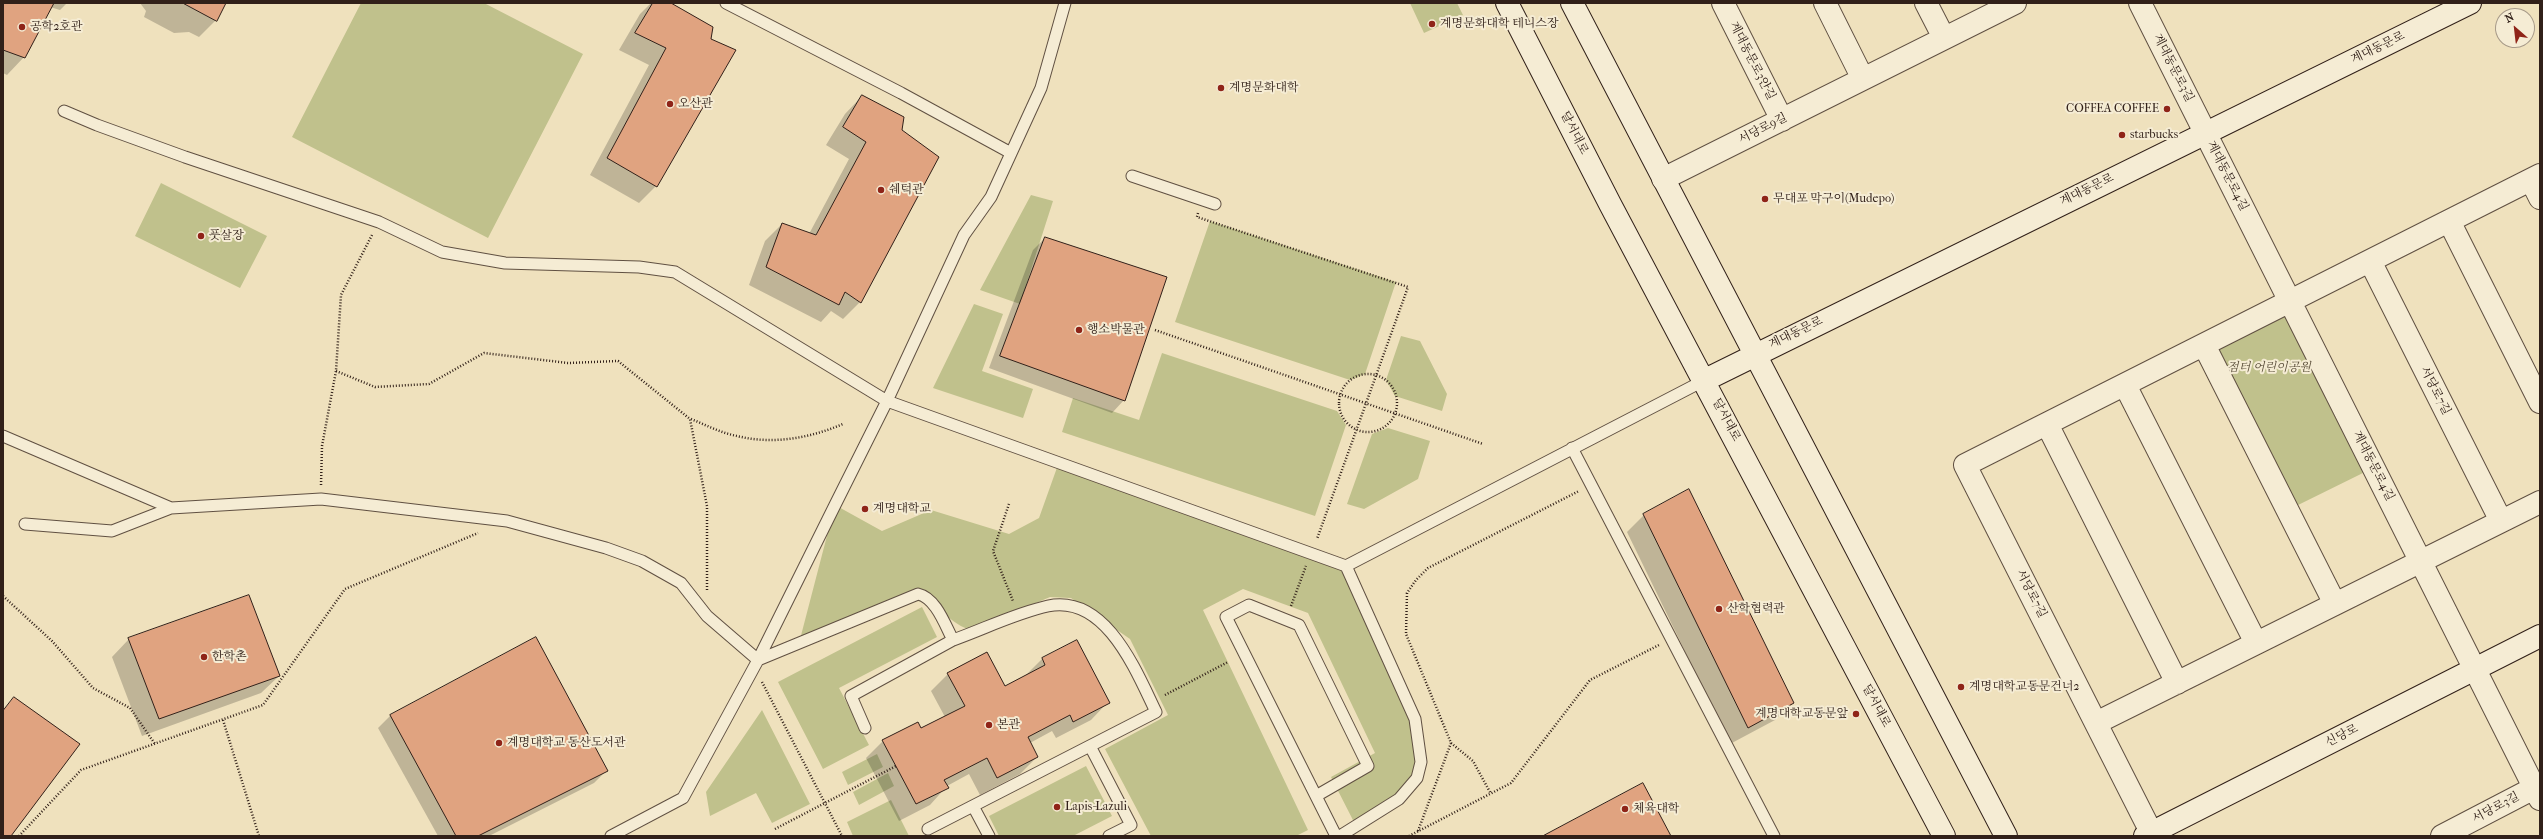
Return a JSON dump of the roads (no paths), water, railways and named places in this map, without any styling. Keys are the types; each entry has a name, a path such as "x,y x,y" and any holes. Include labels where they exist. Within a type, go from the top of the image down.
{"street":[{"name":"달서대로","path":"1507,3 1610,204 1705,380 1944,836"},
{"path":"1572,3 1663,179 1756,353 2006,836"},
{"name":"계대동문로3안길","path":"1723,3 1782,120"},
{"path":"1825,3 1863,79"},
{"path":"1926,3 1944,38"},
{"name":"서당로9길","path":"1663,179 2015,3"},
{"name":"계대동문로3길","path":"2140,3 2205,132"},
{"name":"계대동문로","path":"1705,380 1756,353 2470,3"},
{"name":"계대동문로4길","path":"2205,132 2475,669 2538,790"},
{"name":"서당로7길","path":"2096,723 1966,465 2449,221 2537,184"},
{"path":"2449,221 2540,402"},
{"name":"서당로7길","path":"2370,261 2501,521"},
{"path":"2204,345 2335,604"},
{"path":"2125,385 2256,644"},
{"path":"2047,424 2177,683"},
{"path":"2150,835 2096,723 2540,502"},
{"name":"신당로","path":"2150,835 2540,636"},
{"name":"서당로3길","path":"2449,834 2538,790"}],"lane":[{"path":"726,3 901,93 1011,153"},
{"path":"611,836 683,798 758,660 888,400 964,235 991,197 1041,88 1065,3"},
{"path":"64,111 97,125 177,154 379,222 442,252 505,264 639,268 674,272 888,400 1346,566 1705,380"},
{"path":"1132,176 1215,204"},
{"path":"3,436 171,508"},
{"path":"1572,448 1593,485 1774,836"},
{"path":"24,524 112,531 171,508 321,500 507,521 606,548 642,561 681,583 707,616 758,660"},
{"path":"1340,836 1398,799 1417,778 1421,762 1415,719 1346,566"},
{"path":"758,660 918,594 926,596 931,602 954,640"},
{"path":"865,728 851,696 954,640 1048,606 1068,605 1084,611 1101,622 1126,651 1156,712 928,829"},
{"path":"1316,796 1368,766 1299,625 1249,605 1226,617 1336,836"},
{"path":"1090,746 1131,825 1109,836"},
{"path":"973,806 989,836"}],"place":[{"name":"계명문화대학 테니스장","path":"1432,24"},
{"name":"공학2호관","path":"22,27"},
{"name":"계명문화대학","path":"1221,88"},
{"name":"오산관","path":"670,104"},
{"name":"COFFEA COFFEE","path":"2167,109"},
{"name":"starbucks","path":"2122,135"},
{"name":"쉐턱관","path":"881,190"},
{"name":"무대포 막구이(Mudepo)","path":"1765,199"},
{"name":"풋살장","path":"201,236"},
{"name":"행소박물관","path":"1079,330"},
{"name":"계명대학교","path":"865,509"},
{"name":"산학협력관","path":"1719,609"},
{"name":"한학촌","path":"204,657"},
{"name":"계명대학교동문건너2","path":"1961,687"},
{"name":"계명대학교동문앞","path":"1856,714"},
{"name":"본관","path":"989,725"},
{"name":"계명대학교 동산도서관","path":"499,743"},
{"name":"Lapis-Lazuli","path":"1057,807"},
{"name":"체육대학","path":"1625,809"}],"park label":[{"name":"점터 어린이공원","path":"2269,368"}]}
